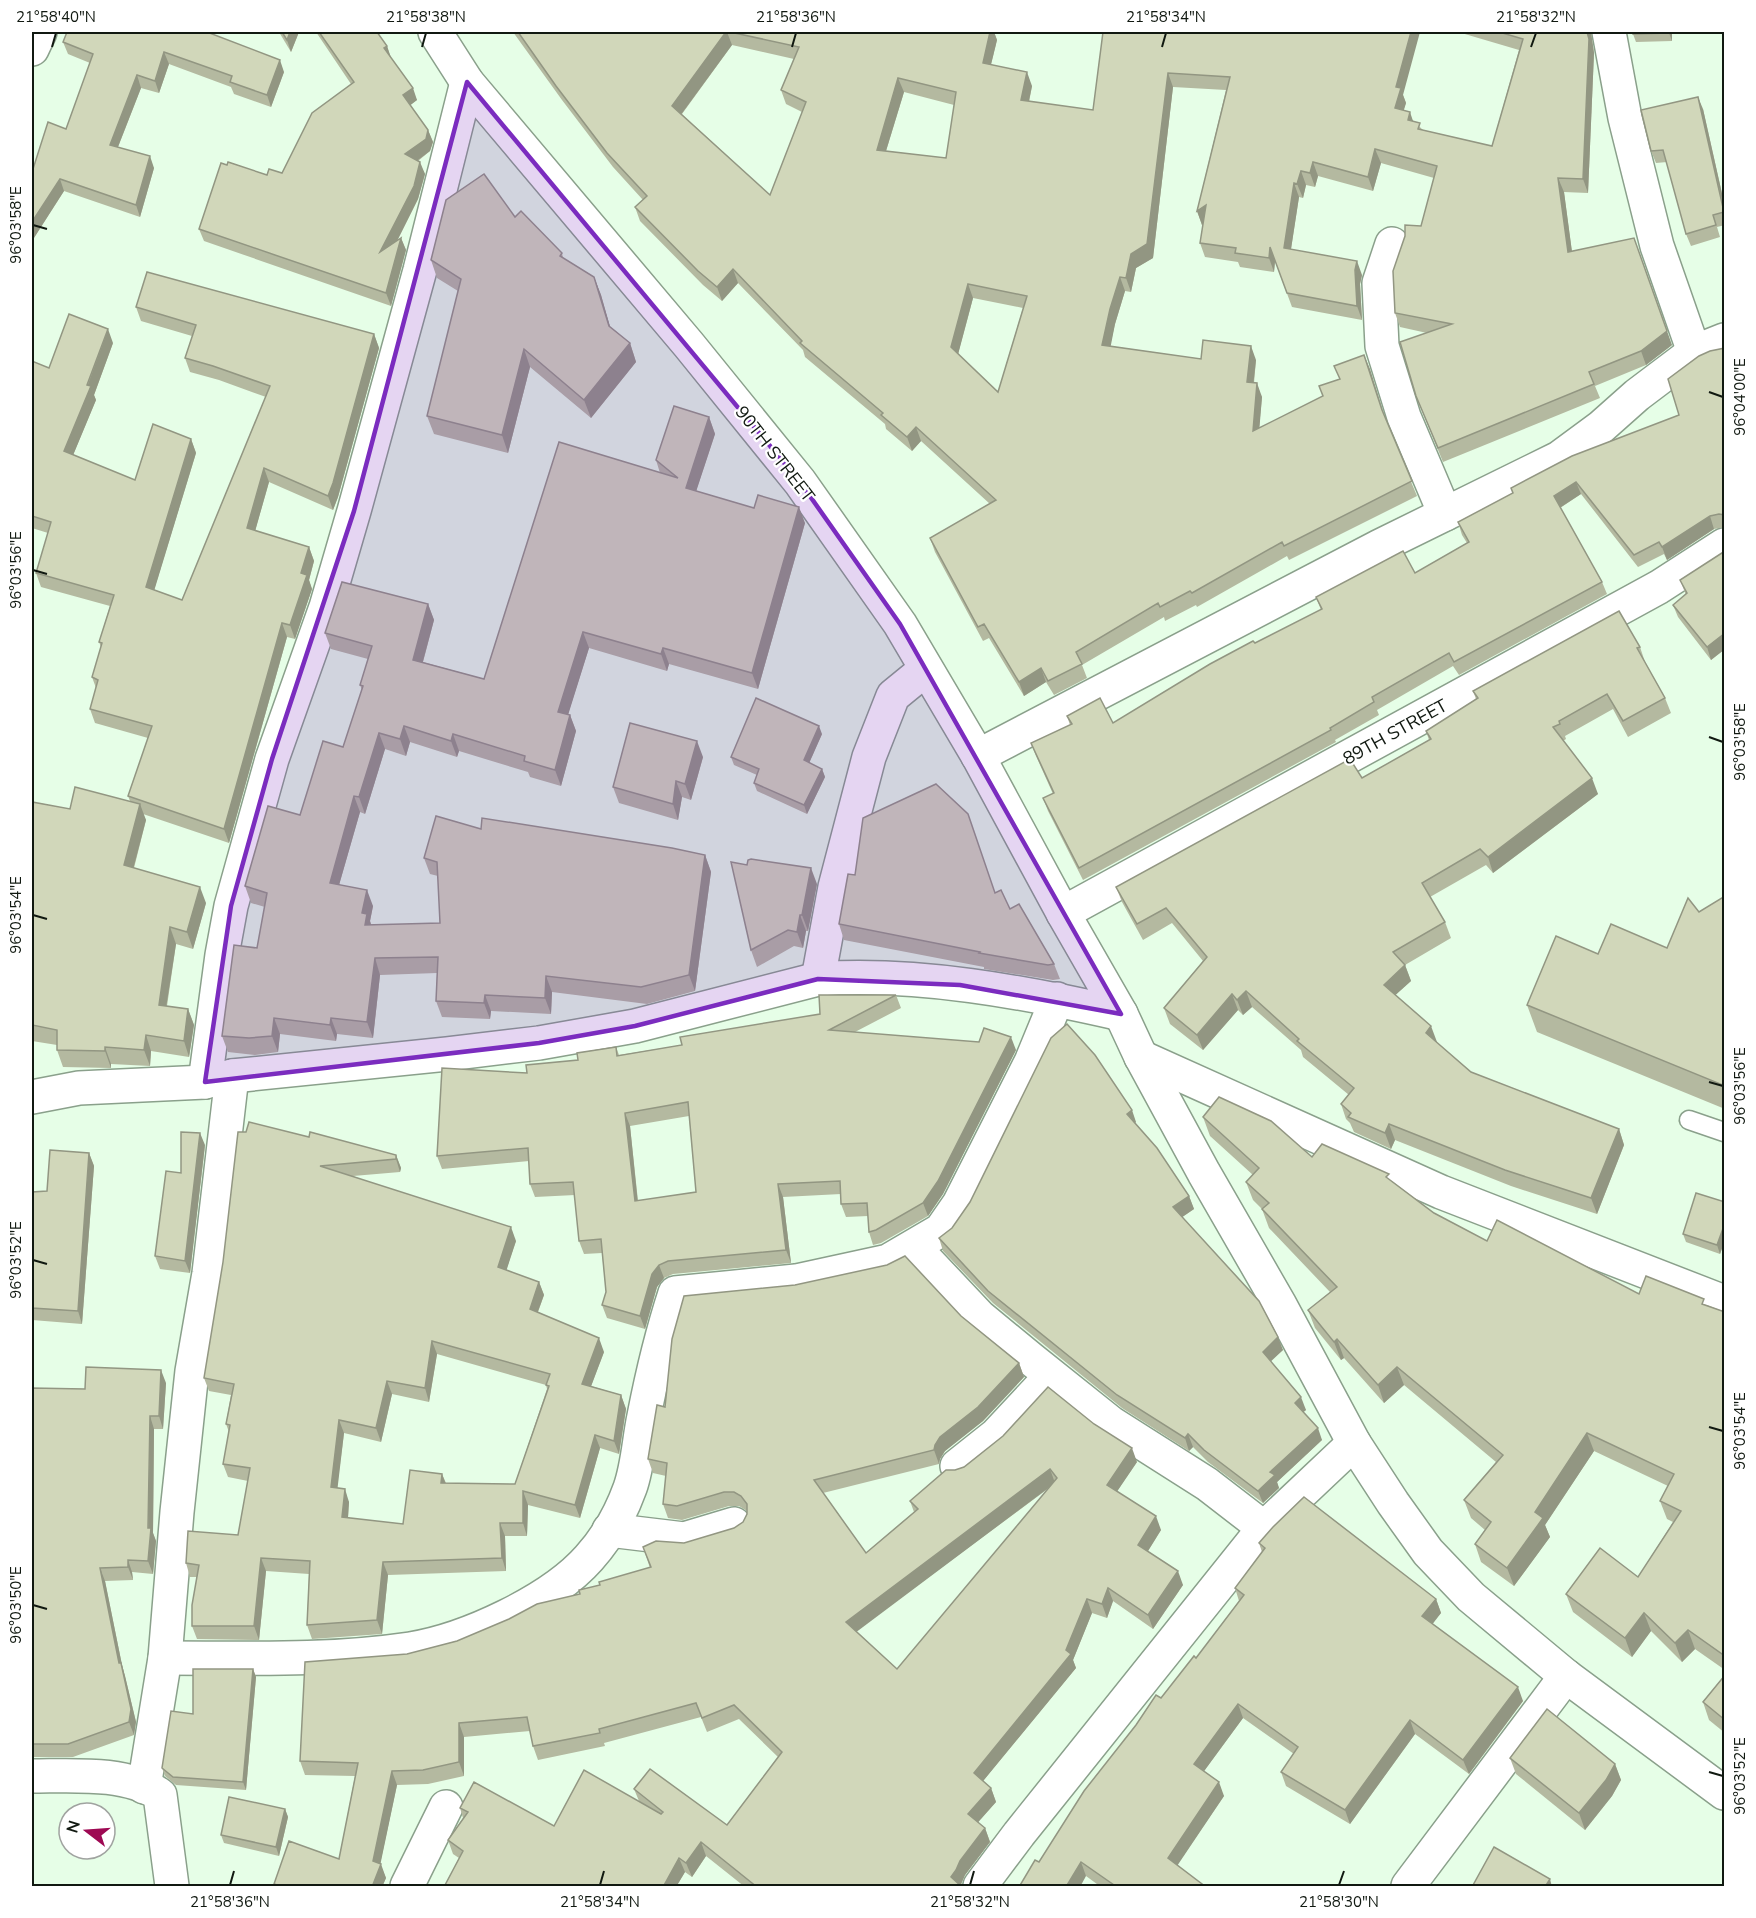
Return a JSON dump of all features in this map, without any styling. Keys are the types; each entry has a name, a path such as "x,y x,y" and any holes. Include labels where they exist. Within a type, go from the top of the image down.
{"street":[{"path":"1609,32 1625,118 1657,246 1694,352"},
{"name":"90TH STREET","path":"438,33 467,82 689,345 800,482 900,624 978,756 1063,914 1121,1014 1141,1057 1204,1173 1280,1305 1354,1443 1428,1552 1472,1597 1566,1676 1725,1793"},
{"path":"144,1787 165,1658 192,1371 208,1273 219,1079 222,955 231,906 272,759 326,607 354,511 420,270 467,82"},
{"path":"1392,244 1379,283 1382,346 1404,417 1445,514"},
{"path":"978,756 1378,547 1559,458 1601,428 1636,395 1694,352 1725,340"},
{"name":"89TH STREET","path":"1063,914 1659,587 1725,545"},
{"path":"818,978 835,887 869,757 893,696 926,669"},
{"path":"32,1097 79,1088 219,1079 538,1043 635,1026 818,978 893,979 960,985 1057,999 1121,1014"},
{"path":"165,1658 322,1656 411,1648 464,1635 513,1612 553,1589 588,1558 609,1530 631,1486 665,1322 675,1293 796,1281 888,1261 941,1230 959,1204 1031,1062 1057,999"},
{"path":"1141,1057 1441,1192 1724,1299"},
{"path":"914,1247 980,1317 1051,1376 1110,1423 1207,1484 1264,1528"},
{"path":"957,1466 996,1435 1051,1376"},
{"path":"980,1887 1019,1834 1264,1528 1354,1443"},
{"path":"609,1530 684,1539 734,1524"},
{"path":"1408,1887 1566,1676"},
{"path":"32,1776 102,1777 144,1787 160,1796 172,1887"},
{"path":"407,1887 447,1807"}],"lane":[{"path":"1689,1120 1725,1132"}],"highlighted area":[{"path":"467,82 800,482 900,624 1121,1014 960,985 818,979 635,1026 539,1043 205,1082 231,906 272,759 354,511"}],"building":[{"path":"67,32 207,32 280,60 267,95 230,82 232,76 164,52 155,81 137,75 110,145 150,156 136,205 60,179 32,222 32,172 48,122 66,129 93,54 63,42"},
{"path":"282,32 290,32 287,40"},
{"path":"319,32 377,32 387,46 384,48 413,88 403,95 428,130 426,139 405,154 420,162 414,186 380,252 401,238 386,293 199,229 221,163 227,165 228,162 267,175 269,169 282,173 312,113 354,82"},
{"path":"518,32 726,32 672,106 770,195 806,102 781,90 799,47 730,32 990,32 983,63 1027,72 1021,100 1093,110 1103,32 1411,32 1396,87 1401,88 1395,108 1410,112 1408,120 1420,123 1418,129 1492,146 1523,39 1499,32 1587,32 1589,39 1583,179 1558,178 1568,252 1634,238 1667,331 1641,351 1589,372 1594,384 1438,448 1416,396 1400,342 1452,324 1395,313 1393,271 1405,236 1405,225 1421,226 1437,166 1375,149 1368,177 1313,162 1310,173 1301,171 1297,184 1294,183 1284,248 1357,261 1355,270 1357,306 1287,293 1270,247 1269,258 1235,253 1236,248 1200,243 1206,205 1197,211 1230,77 1168,73 1147,244 1131,254 1126,278 1120,277 1102,345 1201,359 1203,340 1251,346 1247,382 1257,383 1253,431 1323,396 1319,386 1340,379 1334,366 1364,355 1382,410 1412,481 1284,546 1282,542 1192,593 1190,591 1160,607 1158,603 1076,652 1082,664 1048,681 1041,668 1019,682 984,624 978,627 930,538 996,500 916,427 907,437 881,415 883,413 800,343 802,341 733,269 717,287 698,271 635,207 647,196 607,153","holes":["898,78 956,92 946,158 877,150","968,284 1027,296 998,392 951,347"]},
{"path":"1633,32 1669,32 1669,33 1633,34"},
{"path":"1698,97 1724,212 1713,215 1716,225 1686,234 1663,150 1651,151 1641,110"},
{"path":"484,174 515,217 521,211 562,253 560,256 594,277 609,326 630,343 584,400 524,349 502,435 427,416 461,279 431,260 446,200"},
{"path":"147,272 374,334 328,496 264,468 247,528 309,547 301,573 307,575 290,625 282,623 224,829 128,796 152,726 90,709 98,680 92,677 102,643 99,642 114,595 36,573 51,522 32,516 32,361 49,368 69,314 108,329 87,385 91,386 64,451 135,480 153,424 191,439 146,587 182,600 270,386 185,358 196,325 136,307"},
{"path":"1725,348 1725,515 1710,516 1662,547 1659,542 1634,555 1576,482 1554,496 1602,582 1454,662 1449,653 1372,697 1374,702 1330,728 1331,730 1079,868 1043,798 1054,793 1031,743 1072,724 1067,716 1100,698 1113,723 1210,664 1322,609 1316,597 1403,551 1415,573 1469,542 1458,522 1513,493 1511,488 1572,456 1679,415 1668,379 1699,356"},
{"path":"674,406 709,417 686,488 754,508 758,495 799,507 752,673 663,648 661,654 583,632 558,712 570,715 555,770 524,761 525,756 453,734 451,741 404,726 400,739 379,733 359,797 354,796 330,883 367,890 362,913 367,914 365,925 440,923 437,862 424,858 436,816 481,829 482,818 705,855 689,975 641,987 546,976 545,998 485,995 484,1003 436,1001 438,957 375,958 367,1022 331,1018 330,1025 274,1018 272,1036 249,1038 222,1036 234,945 257,948 267,893 245,886 268,806 300,815 323,741 343,747 363,686 360,685 372,646 325,633 342,582 428,604 413,660 484,679 559,442 678,478 656,460"},
{"path":"1725,551 1725,633 1707,647 1673,605 1687,593 1680,580"},
{"path":"1619,611 1665,698 1623,721 1607,694 1559,721 1560,724 1553,727 1592,778 1488,857 1480,849 1422,883 1445,922 1393,952 1405,965 1384,985 1431,1026 1426,1033 1471,1072 1619,1129 1591,1198 1505,1170 1389,1124 1385,1133 1348,1117 1351,1113 1341,1104 1354,1088 1297,1041 1299,1039 1246,991 1237,1000 1232,994 1197,1035 1164,1008 1207,957 1166,908 1137,924 1116,887 1350,759 1362,778 1431,739 1426,731 1478,698 1473,691"},
{"path":"756,698 819,726 804,760 822,769 804,805 754,783 759,769 731,757"},
{"path":"630,723 697,741 685,784 676,781 673,804 613,787"},
{"path":"936,784 968,814 995,893 1001,890 1010,909 1019,904 1054,964 1048,965 979,953 839,924 848,874 855,875 863,818"},
{"path":"75,787 140,804 124,865 200,887 187,932 170,927 159,1005 188,1009 184,1041 146,1035 144,1050 105,1047 105,1051 57,1050 57,1030 32,1025 32,802 70,809"},
{"path":"748,860 811,868 797,932 788,930 751,950 731,862 747,865"},
{"path":"1725,896 1725,1086 1527,1005 1556,936 1598,954 1611,924 1667,948 1688,898 1699,912"},
{"path":"819,995 896,995 829,1030 979,1042 984,1028 1011,1037 938,1181 923,1203 876,1230 869,1232 867,1203 841,1204 840,1181 778,1184 786,1250 668,1261 659,1265 652,1274 640,1316 602,1305 606,1292 601,1239 579,1241 573,1182 530,1184 528,1148 437,1156 442,1068 527,1073 526,1065 578,1060 577,1053 616,1047 617,1056 682,1045 680,1037 820,1014","holes":["688,1102 696,1192 635,1201 625,1113"]},
{"path":"1067,1024 1095,1055 1132,1110 1127,1114 1157,1148 1189,1196 1173,1207 1259,1301 1278,1337 1263,1352 1301,1397 1295,1403 1318,1428 1270,1472 1275,1475 1258,1491 1204,1450 1188,1434 1185,1438 1117,1395 988,1291 939,1238 952,1228 970,1202 1051,1038"},
{"path":"1219,1097 1271,1121 1312,1157 1322,1144 1389,1174 1386,1177 1434,1213 1487,1241 1497,1220 1639,1294 1646,1276 1704,1299 1702,1304 1725,1312 1725,1656 1688,1630 1675,1643 1644,1613 1625,1638 1566,1594 1600,1548 1638,1577 1681,1511 1660,1501 1674,1474 1587,1433 1535,1512 1543,1518 1507,1568 1475,1544 1491,1522 1464,1500 1503,1455 1397,1367 1378,1385 1337,1339 1334,1342 1308,1310 1337,1287 1262,1209 1269,1203 1246,1182 1259,1168 1203,1117"},
{"path":"249,1122 309,1137 310,1132 396,1155 396,1159 320,1166 511,1227 498,1267 539,1282 530,1309 599,1338 582,1384 621,1395 614,1441 595,1435 575,1505 523,1491 523,1523 500,1523 502,1558 383,1562 377,1620 307,1625 310,1561 261,1558 254,1626 192,1626 192,1605 199,1565 186,1563 188,1531 238,1535 250,1468 223,1464 230,1425 226,1424 234,1384 204,1378 223,1262 238,1132 246,1132","holes":["432,1341 550,1374 546,1385 549,1386 515,1484 441,1483 442,1474 410,1470 403,1524 342,1517 345,1489 331,1487 339,1420 376,1428 387,1381 425,1388"]},
{"path":"181,1132 200,1133 185,1261 155,1256 166,1171 181,1173"},
{"path":"50,1150 89,1153 78,1311 32,1308 32,1192 47,1191"},
{"path":"1696,1193 1725,1202 1725,1223 1717,1245 1683,1234"},
{"path":"905,1256 961,1316 1019,1363 978,1407 940,1437 934,1450 814,1480 866,1553 918,1509 910,1501 946,1470 964,1467 1003,1436 1048,1387 1094,1424 1132,1448 1107,1485 1156,1516 1138,1545 1178,1571 1148,1615 1108,1588 1102,1604 1087,1599 1066,1650 1071,1654 974,1773 991,1788 968,1814 985,1828 951,1877 962,1887 757,1887 701,1842 686,1863 679,1858 663,1887 444,1887 463,1851 448,1840 468,1812 460,1808 474,1782 554,1826 584,1770 661,1814 663,1812 634,1789 650,1769 727,1825 782,1752 734,1705 702,1718 696,1703 599,1729 600,1733 533,1746 527,1717 459,1723 459,1762 423,1770 392,1771 373,1861 381,1864 372,1887 283,1887 274,1884 289,1841 339,1859 358,1763 300,1761 305,1662 407,1654 457,1641 509,1619 537,1604 580,1594 579,1590 600,1585 599,1582 651,1567 643,1547 656,1541 684,1543 734,1528 743,1522 747,1514 747,1504 741,1496 734,1492 724,1492 677,1506 663,1504 667,1463 648,1459 657,1405 665,1407 672,1339 684,1296 795,1285 887,1265","holes":["1050,1469 1057,1478 897,1669 846,1622"]},
{"path":"86,1367 161,1370 159,1416 150,1416 148,1528 151,1528 148,1561 128,1560 128,1567 100,1568 119,1663 121,1663 131,1709 129,1722 68,1744 32,1744 32,1388 85,1389"},
{"path":"1304,1497 1436,1599 1422,1616 1518,1687 1463,1760 1410,1720 1345,1810 1281,1772 1298,1747 1238,1704 1194,1764 1219,1782 1168,1858 1206,1887 1117,1887 1081,1862 1066,1887 1019,1887 1035,1860 1039,1862 1084,1791 1136,1725 1156,1695 1161,1698 1194,1656 1196,1658 1244,1595 1235,1588 1265,1548 1259,1543"},
{"path":"193,1669 253,1669 243,1782 173,1777 162,1768 171,1711 193,1714"},
{"path":"1725,1675 1725,1720 1703,1702"},
{"path":"1547,1709 1615,1764 1606,1780 1579,1813 1510,1758"},
{"path":"229,1797 285,1809 276,1847 221,1835"},
{"path":"1494,1847 1550,1879 1545,1887 1472,1887"}]}
